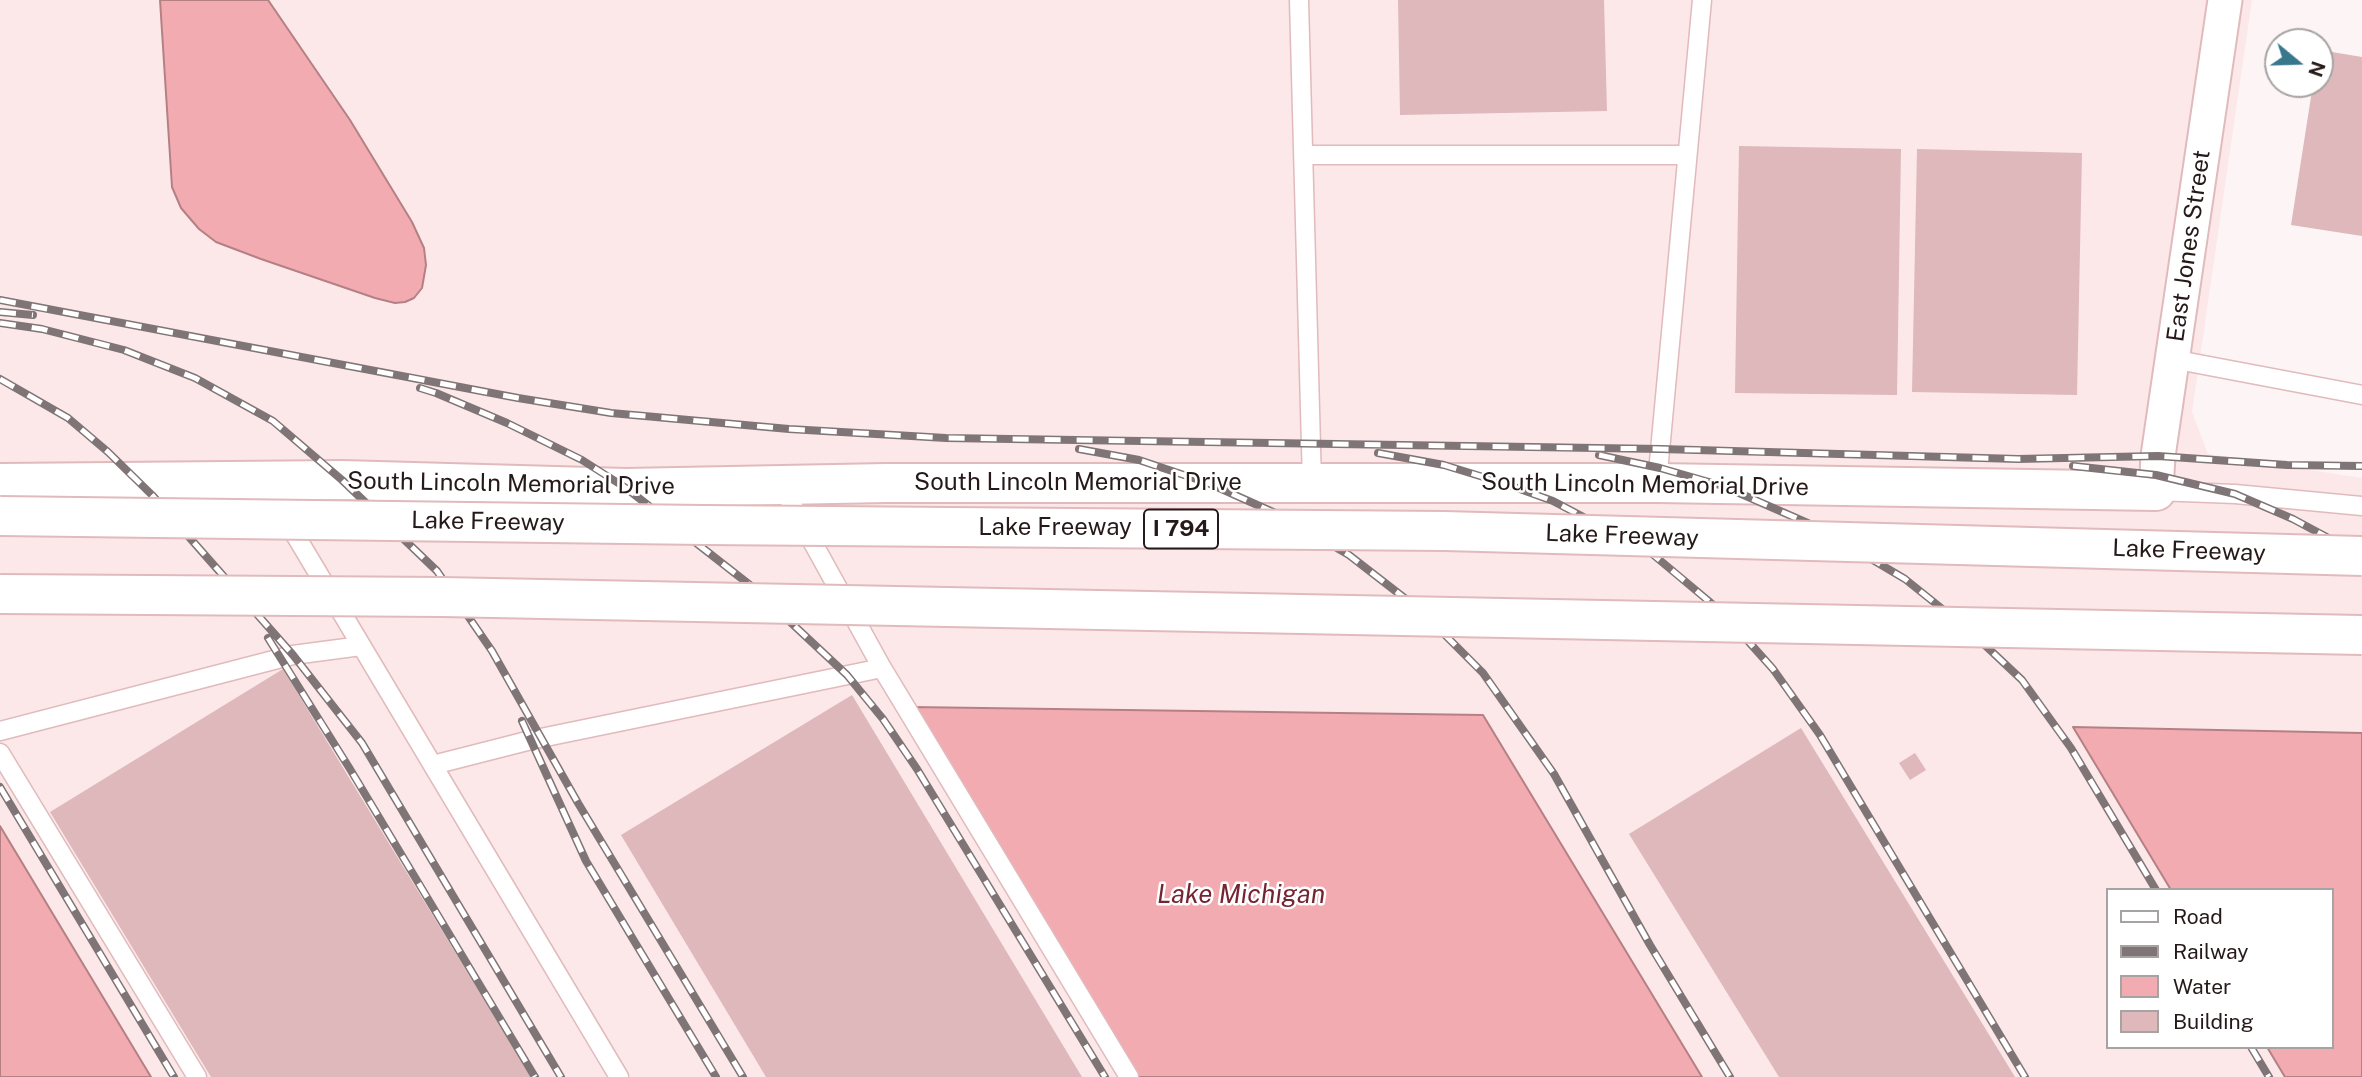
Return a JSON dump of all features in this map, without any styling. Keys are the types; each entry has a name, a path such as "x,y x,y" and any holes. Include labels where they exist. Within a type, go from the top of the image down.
{"main road":[{"name":"South Lincoln Memorial Drive","path":"0,483 342,480 626,488 781,485 1657,483 2156,491"},
{"name":"Lake Freeway","path":"0,516 1444,531 2362,556"},
{"path":"0,594 442,597 2362,635"}],"street":[{"name":"East Jones Street","path":"2156,491 2158,456 2225,0"}],"lane":[{"path":"1299,0 1312,483"},
{"path":"1657,483 1702,0"},
{"path":"1303,155 1687,155"},
{"path":"2172,359 2362,395"},
{"path":"263,481 619,1077"},
{"path":"781,485 882,668 1129,1077"},
{"path":"2156,491 2235,494 2362,506"},
{"path":"0,731 293,656 361,646"},
{"path":"433,765 530,740 882,668"},
{"path":"0,753 197,1077"}],"shaded area":[{"path":"0,0 2252,0 2192,412 2208,454 2362,478 2362,733 2073,728 2170,888 2106,888 2106,1049 2268,1049 2285,1077 1702,1077 1482,715 912,708 1139,1077 151,1077 0,826"}],"water":[{"path":"160,0 268,0 350,120 412,222 424,248 426,265 422,288 414,298 395,303 375,298 216,242 199,229 181,208 172,187"},
{"name":"Lake Michigan","path":"911,707 1483,715 1702,1077 1139,1077"},
{"path":"2073,727 2362,733 2362,1077 2285,1077 2268,1049 2334,1049 2334,888 2170,888"},
{"path":"0,826 151,1077 0,1077"}],"building":[{"path":"1398,0 1604,0 1607,111 1400,115"},
{"path":"2334,52 2362,57 2362,236 2291,225 2311,98 2334,98"},
{"path":"1739,146 1901,149 1897,395 1735,393"},
{"path":"1917,149 2082,153 2077,395 1912,392"},
{"path":"283,669 531,1077 211,1077 50,812"},
{"path":"852,695 1082,1077 766,1077 621,835"},
{"path":"1801,728 2015,1077 1779,1077 1629,834"},
{"path":"1915,753 1926,770 1910,780 1899,763"}],"railway":[{"path":"0,300 518,398 611,413 789,429 946,438 1661,449 2018,459 2158,456 2287,465 2362,466"},
{"path":"0,312 33,315"},
{"path":"0,323 42,329 124,350 195,378 273,421 342,480 437,571 492,651 578,803 743,1077"},
{"path":"0,379 68,418 108,452 152,495 293,655 362,743 561,1077"},
{"path":"420,388 507,423 582,460 626,488 755,589 847,675 883,719 917,769 1105,1077"},
{"path":"1079,449 1139,460 1208,483 1282,516 1349,555 1420,610 1483,673 1554,774 1650,945 1730,1077"},
{"path":"1378,453 1444,465 1553,501 1650,552 1723,613 1773,669 1820,735 2025,1077"},
{"path":"1599,455 1660,468 1723,486 1819,528 1905,579 1971,632 2022,680 2071,748 2155,888"},
{"path":"2073,466 2156,475 2235,494 2293,519 2362,556"},
{"path":"268,638 535,1077"},
{"path":"522,721 586,861 716,1077"},
{"path":"0,787 174,1077"},
{"path":"2252,1049 2269,1077"}]}
